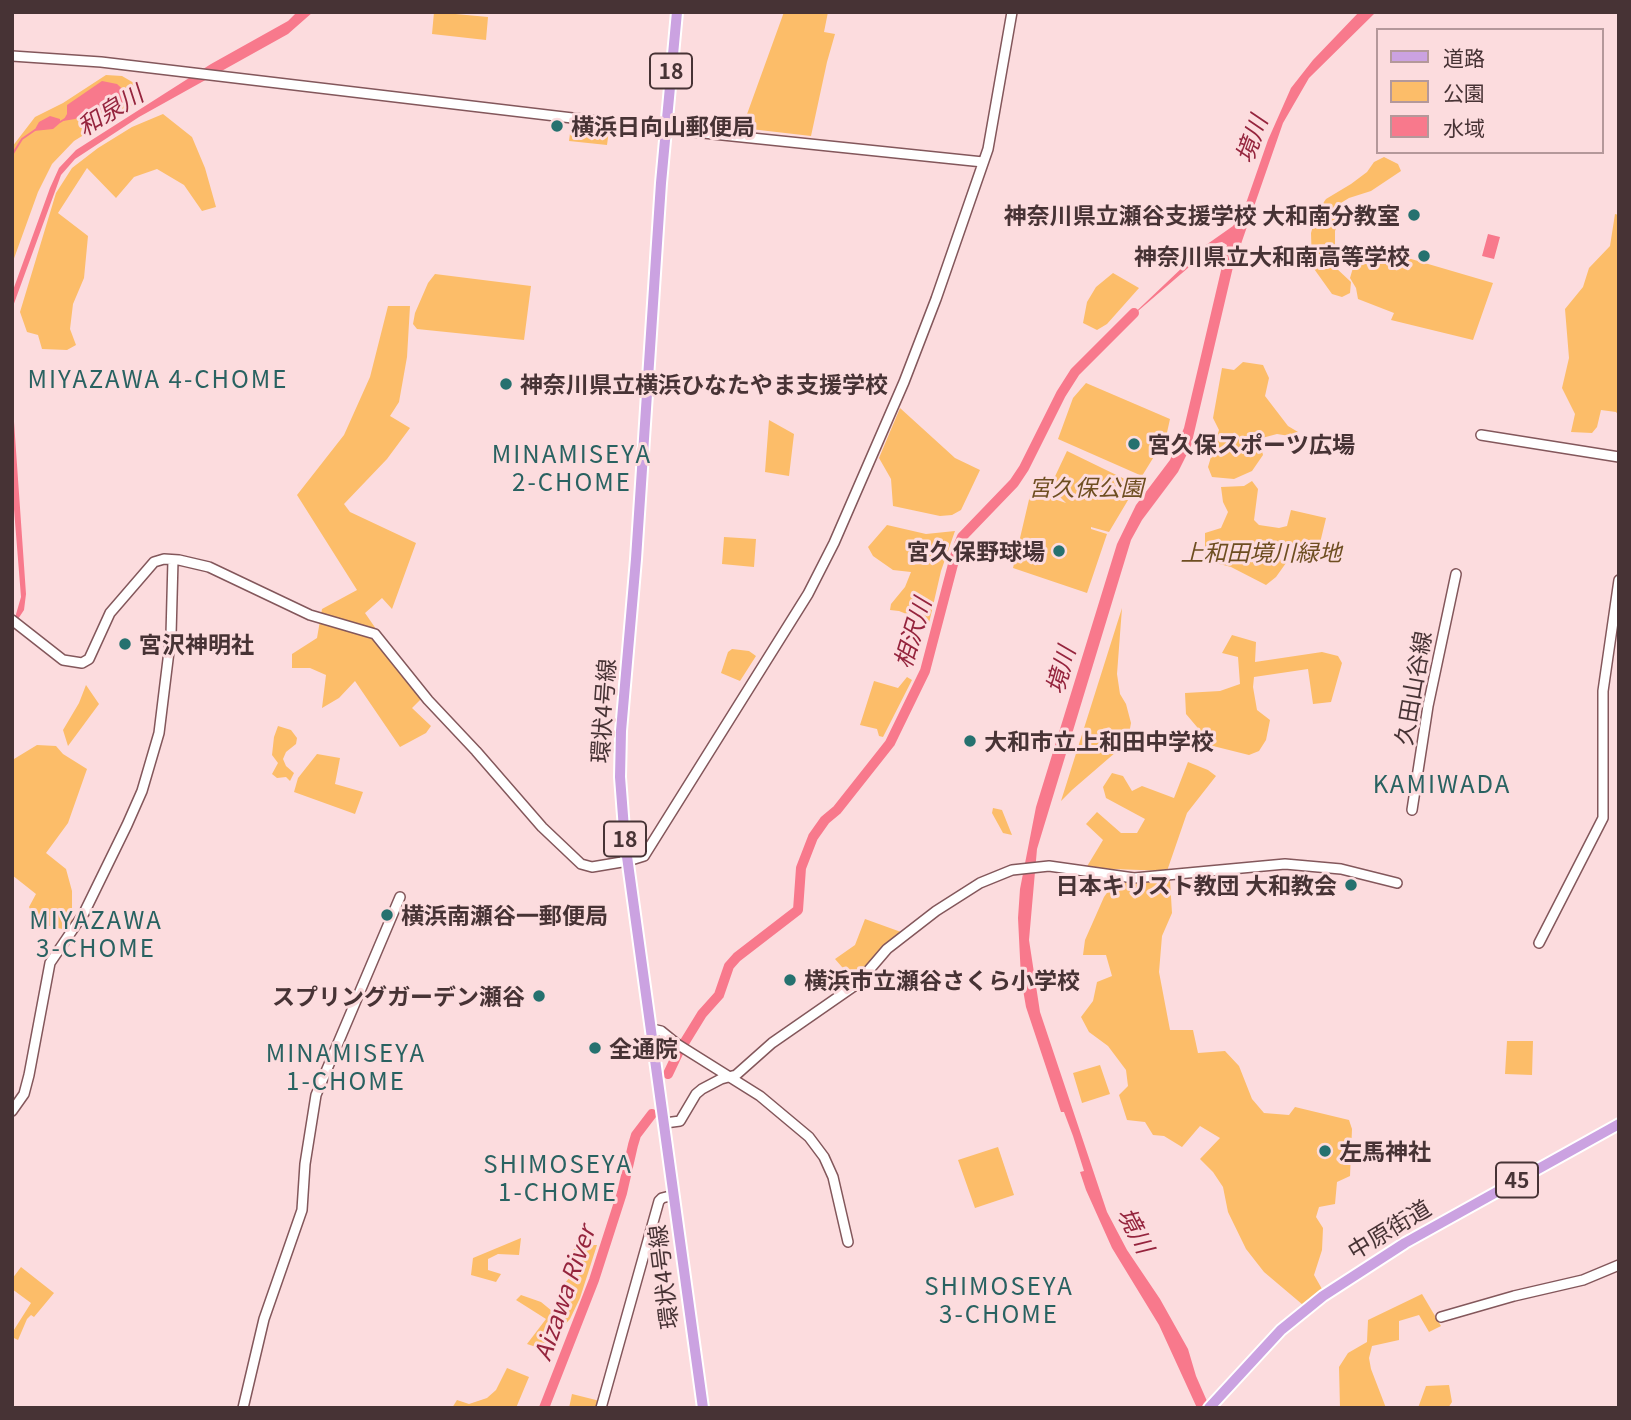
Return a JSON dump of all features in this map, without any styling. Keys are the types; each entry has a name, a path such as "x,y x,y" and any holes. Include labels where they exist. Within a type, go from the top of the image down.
{"main road":[{"name":"環状4号線","path":"677,12 665,130 642,480 621,731 621,788 628,861 703,1408"},
{"name":"中原街道","path":"1216,1404 1281,1330 1334,1288 1415,1237 1619,1124"}],"street":[{"path":"16,624 63,660 86,662 110,613 154,562 173,559 219,571 317,618 375,634 428,700 542,827 578,862 592,867 644,856 818,576 904,382 988,149 1012,12"},
{"path":"12,56 58,58 196,73 665,130 983,162"},
{"path":"1481,435 1619,457"},
{"path":"12,1111 24,1094 29,1075 50,963 84,914 142,791 161,722 167,670 173,559"},
{"name":"久田山谷線","path":"1412,810 1428,706 1456,574"},
{"path":"1539,943 1603,818 1603,691 1619,580"},
{"path":"665,1124 680,1121 696,1094 702,1089 736,1075 772,1043 857,984 887,949 936,911 980,883 1015,870 1043,866 1134,878 1285,864 1340,869 1397,883"},
{"path":"243,1408 264,1319 302,1210 305,1164 316,1095 400,897"},
{"path":"652,1029 661,1031 774,1105 818,1147 837,1189 848,1242"},
{"path":"601,1408 659,1201 674,1195"},
{"path":"1441,1317 1583,1280 1619,1265"}],"green space":[{"path":"434,12 488,17 486,40 432,34"},
{"path":"784,12 828,12 824,32 835,34 811,136 742,128"},
{"path":"106,75 122,76 134,83 144,95 142,99 74,141 52,164 38,192 12,264 12,147 35,117 63,103"},
{"path":"163,114 192,137 205,168 216,207 202,211 184,185 157,169 134,177 116,198 87,168 58,213 88,236 84,278 73,304 70,329 76,345 67,350 42,349 38,335 27,332 20,312 56,193 72,168 98,148 132,127"},
{"path":"571,126 609,130 607,145 569,141"},
{"path":"1384,157 1398,164 1401,171 1371,191 1349,198 1336,206 1333,212 1339,220 1335,231 1335,267 1351,282 1350,293 1342,297 1332,294 1312,266 1311,233 1317,212 1326,199 1351,184 1367,172 1374,162"},
{"path":"1615,214 1619,215 1619,416 1616,412 1601,410 1597,427 1592,433 1571,432 1575,414 1562,388 1569,358 1565,309 1583,287 1589,268 1610,246"},
{"path":"1360,244 1493,283 1473,340 1391,320 1394,313 1358,299 1350,278"},
{"path":"1113,273 1139,288 1107,324 1097,330 1083,323 1087,302 1096,287"},
{"path":"435,274 531,286 524,340 417,329 413,324 415,313 428,283"},
{"path":"388,306 410,306 407,357 399,402 390,416 410,428 387,459 344,504 350,512 416,543 392,609 382,598 365,613 423,697 412,708 431,726 426,733 400,747 355,681 339,698 322,708 326,675 310,668 292,668 292,654 317,638 322,609 357,590 297,495 344,435 370,377"},
{"name":"上和田境川緑地","path":"1243,362 1263,365 1269,378 1265,396 1288,426 1298,432 1296,437 1277,434 1262,438 1263,455 1252,471 1234,479 1212,477 1208,467 1219,430 1213,418 1222,368 1234,370"},
{"name":"宮久保スポーツ広場","path":"1086,383 1170,419 1166,437 1142,476 1058,439 1073,398"},
{"path":"900,408 955,458 980,470 961,510 952,515 940,516 893,506 891,479 879,458"},
{"path":"769,420 794,434 789,476 765,472"},
{"name":"宮久保野球場","path":"1067,451 1137,485 1109,532 1091,527 1107,534 1087,593 1013,568 1031,491 1066,503 1050,487"},
{"name":"上和田境川緑地","path":"1252,481 1258,489 1254,520 1259,525 1279,528 1287,526 1291,510 1326,518 1320,543 1286,563 1266,585 1231,567 1205,560 1205,533 1221,528 1228,512 1223,502 1221,487 1244,486"},
{"path":"887,525 926,534 955,531 941,571 929,623 890,610 911,572 893,570 873,556 868,547"},
{"path":"724,537 756,539 754,567 722,564"},
{"path":"1122,608 1117,674 1120,694 1131,723 1129,734 1116,752 1061,801"},
{"path":"1232,635 1256,642 1255,662 1322,652 1338,656 1342,663 1331,702 1313,704 1308,669 1254,677 1257,710 1270,720 1266,740 1259,751 1249,755 1201,743 1197,727 1186,714 1185,693 1220,691 1240,684 1238,657 1222,653"},
{"path":"732,649 749,651 756,656 740,681 721,673 728,652"},
{"path":"907,677 912,680 883,737 879,736 877,729 860,725 874,681 898,688"},
{"path":"86,685 99,704 68,746 63,730"},
{"path":"278,726 291,730 297,738 296,744 286,752 283,759 294,773 290,781 286,777 277,778 272,774 278,763 272,755"},
{"path":"37,745 56,746 63,754 87,769 68,823 46,853 66,869 72,891 72,925 62,929 37,923 29,907 36,894 12,875 12,763"},
{"path":"317,754 340,758 335,784 363,792 355,814 294,792 298,778"},
{"path":"1188,762 1216,776 1187,813 1167,871 1086,868 1103,840 1086,824 1097,812 1121,833 1137,833 1145,819 1106,798 1103,787 1112,773 1123,776 1132,791 1142,786 1174,798"},
{"path":"993,808 1002,810 1012,835 1003,833 992,813"},
{"path":"1170,881 1172,913 1162,936 1159,972 1170,1030 1193,1030 1198,1053 1225,1051 1239,1066 1252,1099 1264,1113 1289,1115 1295,1107 1349,1120 1352,1129 1350,1176 1337,1182 1335,1204 1319,1207 1316,1217 1323,1228 1322,1250 1314,1275 1322,1289 1303,1305 1264,1272 1246,1249 1228,1212 1223,1187 1200,1159 1220,1138 1200,1126 1182,1147 1164,1136 1153,1135 1145,1122 1127,1120 1119,1095 1128,1086 1126,1070 1108,1046 1089,1032 1081,1017 1093,1001 1097,982 1112,976 1106,955 1083,955 1085,940 1104,897 1114,883"},
{"path":"865,919 901,932 873,958 855,982 835,959 855,945"},
{"path":"1507,1041 1533,1041 1532,1075 1505,1074"},
{"path":"1100,1065 1110,1094 1082,1103 1073,1073"},
{"path":"998,1147 1014,1195 975,1208 958,1160"},
{"path":"521,1238 519,1255 498,1254 488,1259 488,1270 501,1274 496,1282 471,1275 473,1258"},
{"path":"597,1245 580,1298 570,1319 542,1349 527,1344 546,1319 516,1300 521,1295 541,1302 552,1311 561,1302 557,1293 570,1277 569,1265 574,1249"},
{"path":"21,1267 54,1293 34,1317 31,1315 27,1319 18,1340 12,1337 12,1333 31,1303 12,1289 12,1279"},
{"path":"1422,1294 1441,1326 1429,1332 1419,1315 1399,1321 1399,1340 1372,1346 1369,1358 1371,1369 1386,1408 1340,1408 1339,1367 1348,1353 1367,1342 1368,1320"},
{"path":"507,1368 529,1377 516,1408 452,1408 457,1400 469,1404 487,1398 496,1390"},
{"path":"1449,1385 1452,1402 1448,1408 1418,1408 1426,1386"},
{"path":"572,1394 600,1401 598,1408 569,1408"}],"water":[{"path":"297,12 313,12 288,34 139,117 75,159 61,175 12,309 12,293 50,188 59,168 76,150 211,64 288,21"},
{"path":"1359,12 1376,12 1309,78 1283,123 1233,267 1191,446 1178,472 1142,520 1131,540 1037,849 1029,940 1040,1012 1107,1212 1127,1250 1160,1299 1188,1349 1210,1408 1197,1408 1159,1325 1112,1248 1086,1190 1080,1172 1084,1171 1073,1136 1064,1112 1061,1112 1026,1007 1021,978 1018,918 1020,889 1036,807 1117,544 1136,505 1170,460 1184,428 1227,245 1217,243 1124,323 1206,245 1233,226 1244,209 1268,140 1291,88 1313,60"},
{"path":"102,81 117,84 130,96 129,100 107,111 63,121 67,114 67,105"},
{"path":"50,116 60,119 60,123 53,129 34,131 39,122"},
{"path":"1488,234 1500,237 1494,259 1482,256"},
{"path":"12,393 26,594 24,610 12,628 21,597 12,484"}],"waterway":[{"name":"和泉川","path":"60,122 65,119"},
{"path":"12,155 22,139 35,130"},
{"name":"相沢川","path":"668,1074 702,1014 719,995 729,966 798,910 801,868 813,837 890,743 925,671 962,537 1014,483 1075,372 1134,313"},
{"name":"Aizawa River","path":"544,1408 594,1280 622,1193 636,1135 652,1114"}],"place":[{"name":"横浜日向山郵便局","path":"557,126"},
{"name":"神奈川県立瀬谷支援学校 大和南分教室","path":"1414,215"},
{"name":"神奈川県立大和南高等学校","path":"1424,256"},
{"name":"神奈川県立横浜ひなたやま支援学校","path":"506,384"},
{"name":"宮久保スポーツ広場","path":"1134,444"},
{"name":"宮久保野球場","path":"1059,551"},
{"name":"宮沢神明社","path":"125,644"},
{"name":"大和市立上和田中学校","path":"970,741"},
{"name":"日本キリスト教団 大和教会","path":"1351,885"},
{"name":"横浜南瀬谷一郵便局","path":"387,915"},
{"name":"横浜市立瀬谷さくら小学校","path":"790,980"},
{"name":"スプリングガーデン瀬谷","path":"539,996"},
{"name":"全通院","path":"595,1048"},
{"name":"左馬神社","path":"1325,1151"}],"district":[{"name":"MIYAZAWA 4-CHOME","path":"158,379"},
{"name":"MINAMISEYA 2-CHOME","path":"572,468"},
{"name":"KAMIWADA","path":"1442,784"},
{"name":"MIYAZAWA 3-CHOME","path":"96,934"},
{"name":"MINAMISEYA 1-CHOME","path":"346,1067"},
{"name":"SHIMOSEYA 1-CHOME","path":"558,1178"},
{"name":"SHIMOSEYA 3-CHOME","path":"999,1300"}],"water label":[{"name":"境川","path":"1251,139"},
{"name":"境川","path":"1060,670"},
{"name":"境川","path":"1136,1230"}],"park label":[{"name":"宮久保公園","path":"1086,487"}]}
